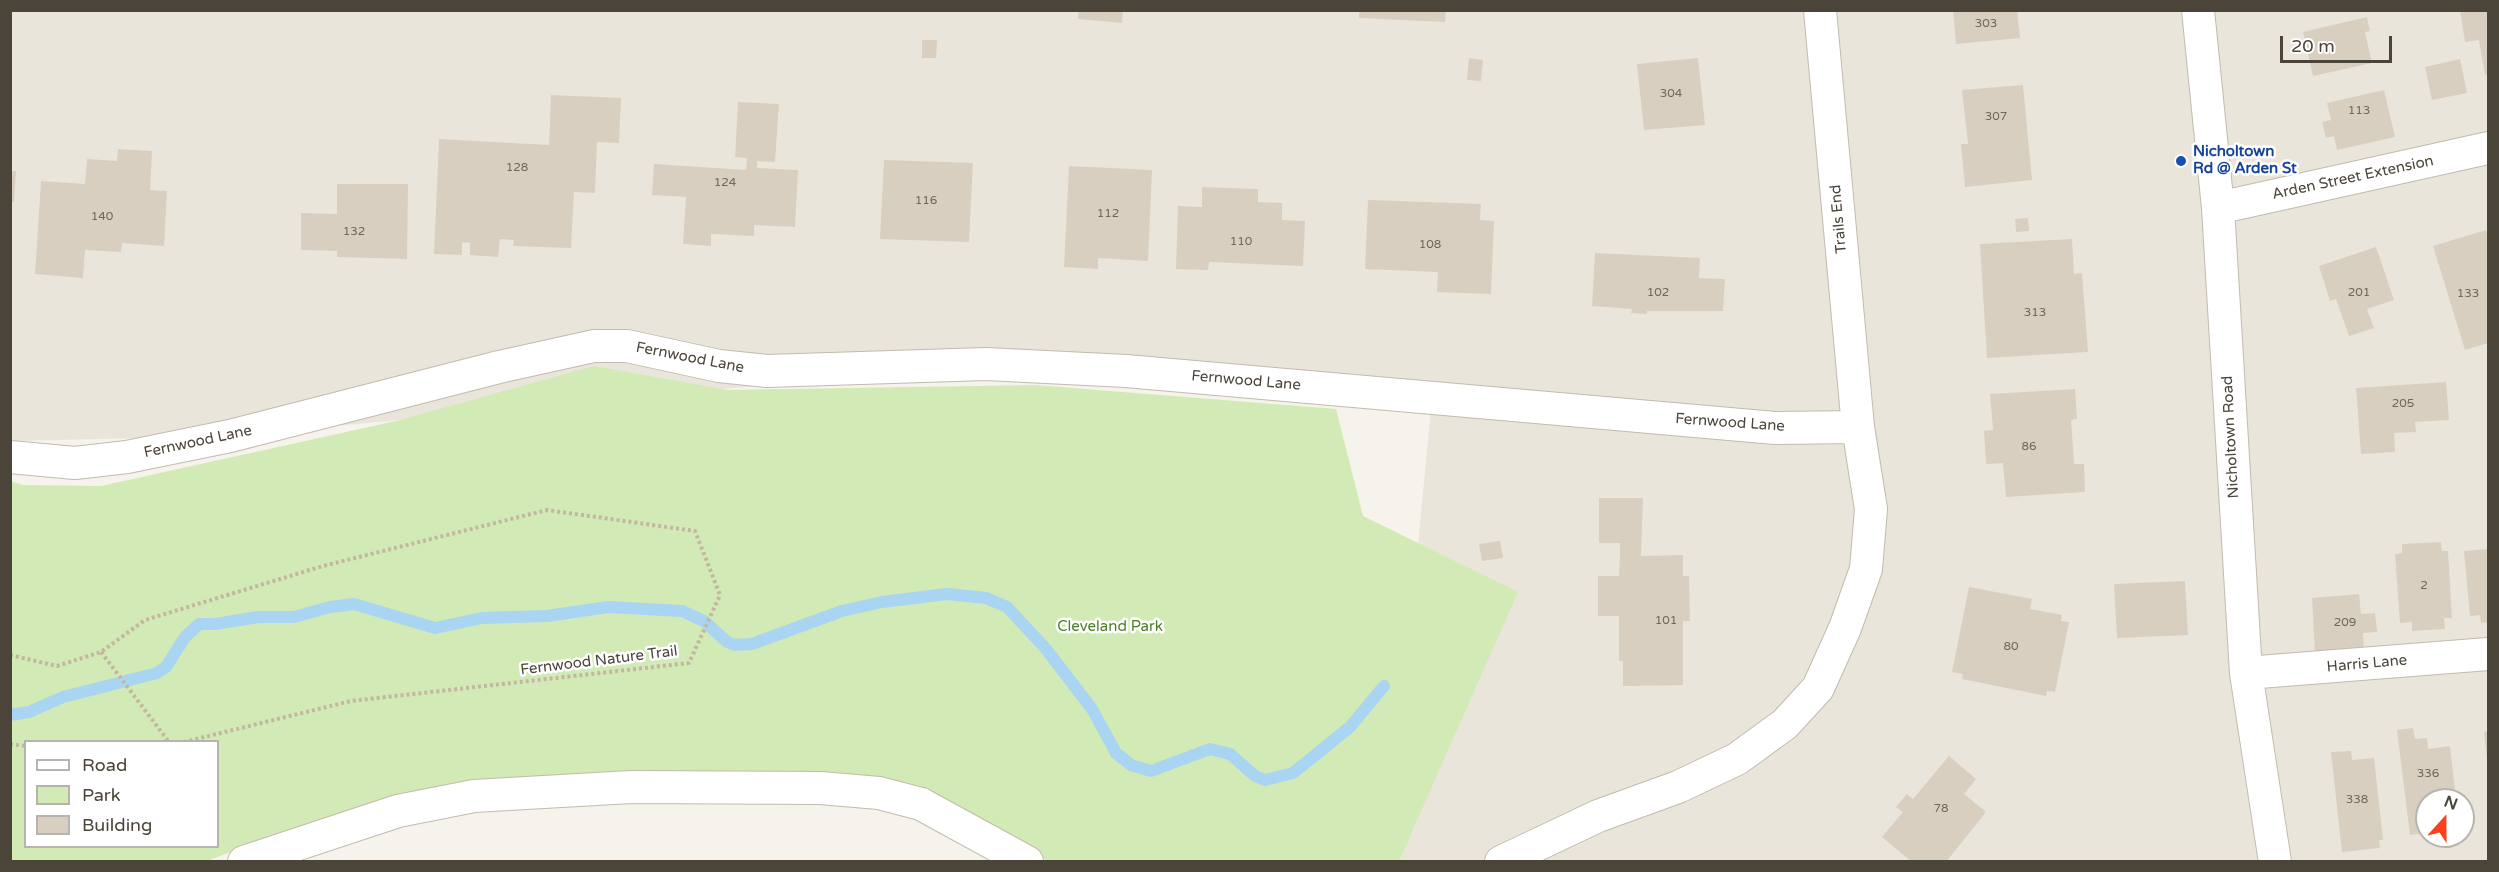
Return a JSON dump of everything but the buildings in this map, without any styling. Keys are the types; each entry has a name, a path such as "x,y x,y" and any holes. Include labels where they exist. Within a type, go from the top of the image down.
{"street":[{"name":"Trails End","path":"1820,10 1858,427"},
{"name":"Nicholtown Road","path":"2198,10 2218,208 2246,673 2275,861"},
{"name":"Arden Street Extension","path":"2218,208 2488,148"},
{"name":"Fernwood Lane","path":"10,458 75,463 127,457 230,436 500,367 594,346 627,346 719,366 767,371 986,364 1114,370 1775,428 1858,427"},
{"path":"1501,861 1598,816 1678,787 1737,759 1785,724 1818,688 1845,628 1866,569 1871,509 1858,427"},
{"name":"Harris Lane","path":"2246,673 2488,654"},
{"path":"244,861 398,811 474,796 631,787 820,788 879,793 921,804 1027,861"}],"path":[{"name":"Fernwood Nature Trail","path":"10,655 57,666 100,652 145,620 323,566 547,510 695,531 720,595 689,663 351,701 188,740"},
{"path":"100,652 168,740"}],"shaded area":[{"path":"10,11 2488,11 2488,861 1388,861 1432,398 986,364 230,436 11,441"}],"green space":[{"name":"Cleveland Park","path":"594,366 728,390 1035,385 1336,409 1363,516 1518,592 1399,861 1048,861 914,788 609,777 259,841 207,861 11,861 10,481 23,485 101,486 396,421"}],"waterway":[{"path":"10,715 29,712 63,697 157,673 166,667 185,637 199,624 215,624 258,617 294,617 330,607 354,604 435,628 482,618 547,616 608,607 682,611 704,621 727,642 735,645 752,644 842,611 882,602 947,594 986,598 1007,607 1046,649 1092,709 1116,753 1131,765 1151,771 1210,749 1230,754 1255,776 1265,780 1293,773 1350,727 1384,686"}],"place":[{"name":"Nicholtown Rd @ Arden St","path":"2181,161"}]}
